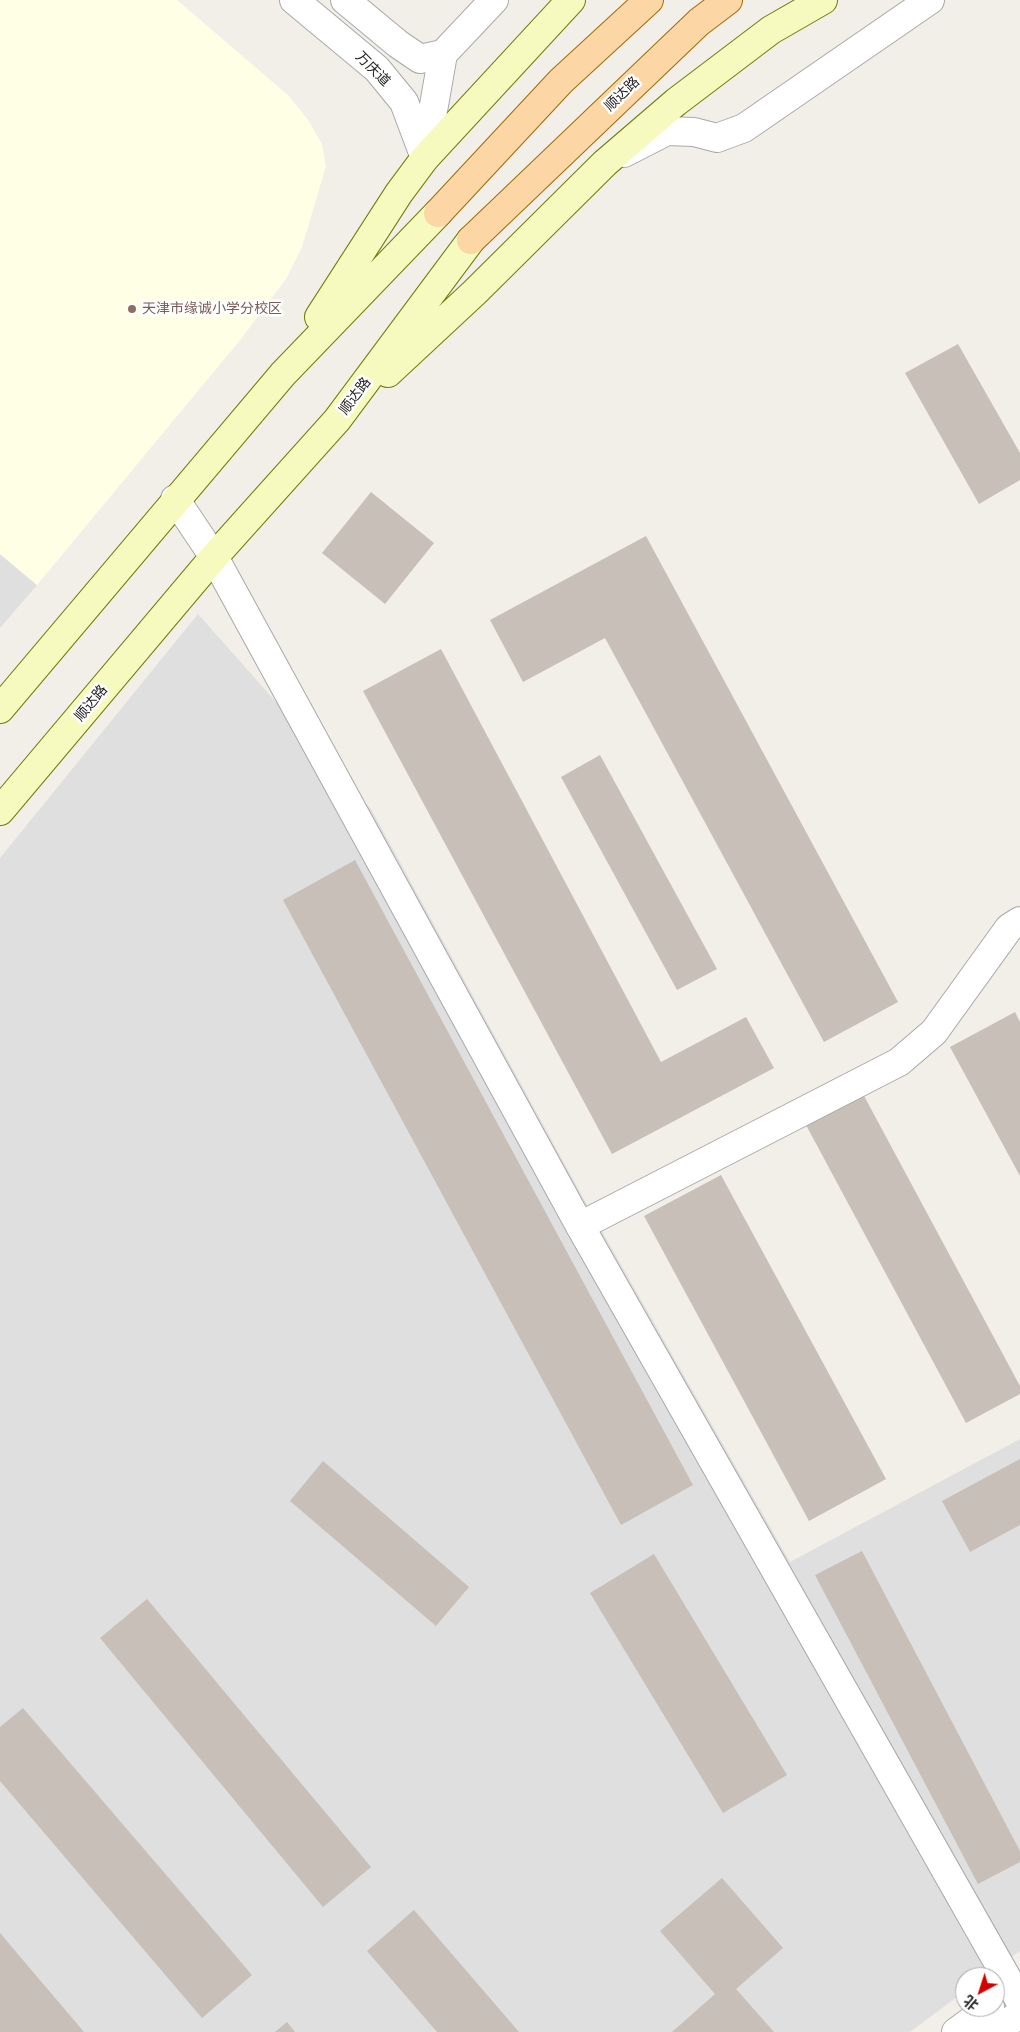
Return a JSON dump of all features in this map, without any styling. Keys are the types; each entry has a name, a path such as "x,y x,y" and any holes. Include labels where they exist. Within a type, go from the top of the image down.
{"main road":[{"path":"283,374 400,193 425,158 571,0"},
{"path":"0,709 175,499 283,374 438,213 561,81 649,0"},
{"name":"顺达路","path":"0,811 214,557 337,420 471,240 699,22 728,0"},
{"path":"337,420 475,292 605,163 676,102 771,30 823,0"}],"street":[{"name":"万庆道","path":"294,0 377,69 404,102 425,158"},
{"path":"345,0 398,44 420,59 443,54"},
{"path":"425,158 443,54 494,0"},
{"path":"605,163 667,131 694,132 717,138 744,128 930,0"},
{"path":"175,499 214,557 580,1226 1014,1999 994,2032"},
{"path":"580,1226 899,1062 934,1032 1009,928 1020,920"},
{"path":"956,2032 976,2017"}],"shaded area":[{"name":"天津市缘诚小学分校区","path":"0,0 177,0 289,96 308,120 322,144 326,166 302,247 286,279 241,339 37,585 0,554"},
{"path":"0,554 37,585 0,628"},
{"path":"198,614 371,809 586,1203 790,1562 1020,1439 1020,1951 997,1967 955,1967 955,1998 910,2032 0,2032 0,858"}],"building":[{"path":"958,344 1020,453 1020,480 979,504 905,373"},
{"path":"371,492 434,543 385,604 322,553"},
{"path":"646,536 898,1002 824,1042 605,638 523,682 490,620"},
{"path":"441,649 661,1062 746,1017 774,1068 612,1154 363,691"},
{"path":"600,755 717,969 677,990 561,777"},
{"path":"355,860 693,1485 621,1525 283,900"},
{"path":"1015,1012 1020,1022 1020,1176 950,1047"},
{"path":"863,1094 1020,1386 1020,1394 966,1423 806,1125"},
{"path":"721,1175 886,1479 809,1521 644,1216"},
{"path":"1020,1459 1020,1525 970,1552 942,1501"},
{"path":"323,1461 469,1587 436,1626 290,1501"},
{"path":"862,1551 1020,1851 1020,1862 978,1884 815,1575"},
{"path":"654,1554 787,1775 723,1813 590,1593"},
{"path":"147,1599 371,1867 323,1907 100,1638"},
{"path":"23,1708 252,1975 202,2018 0,1781 0,1727"},
{"path":"722,1878 783,1948 736,1989 774,2032 672,2032 715,1994 660,1931"},
{"path":"414,1910 519,2032 437,2032 367,1951"},
{"path":"0,1933 84,2032 0,2032"},
{"path":"287,2022 295,2032 275,2032"}],"place":[{"name":"天津市缘诚小学分校区","path":"132,309"}]}
